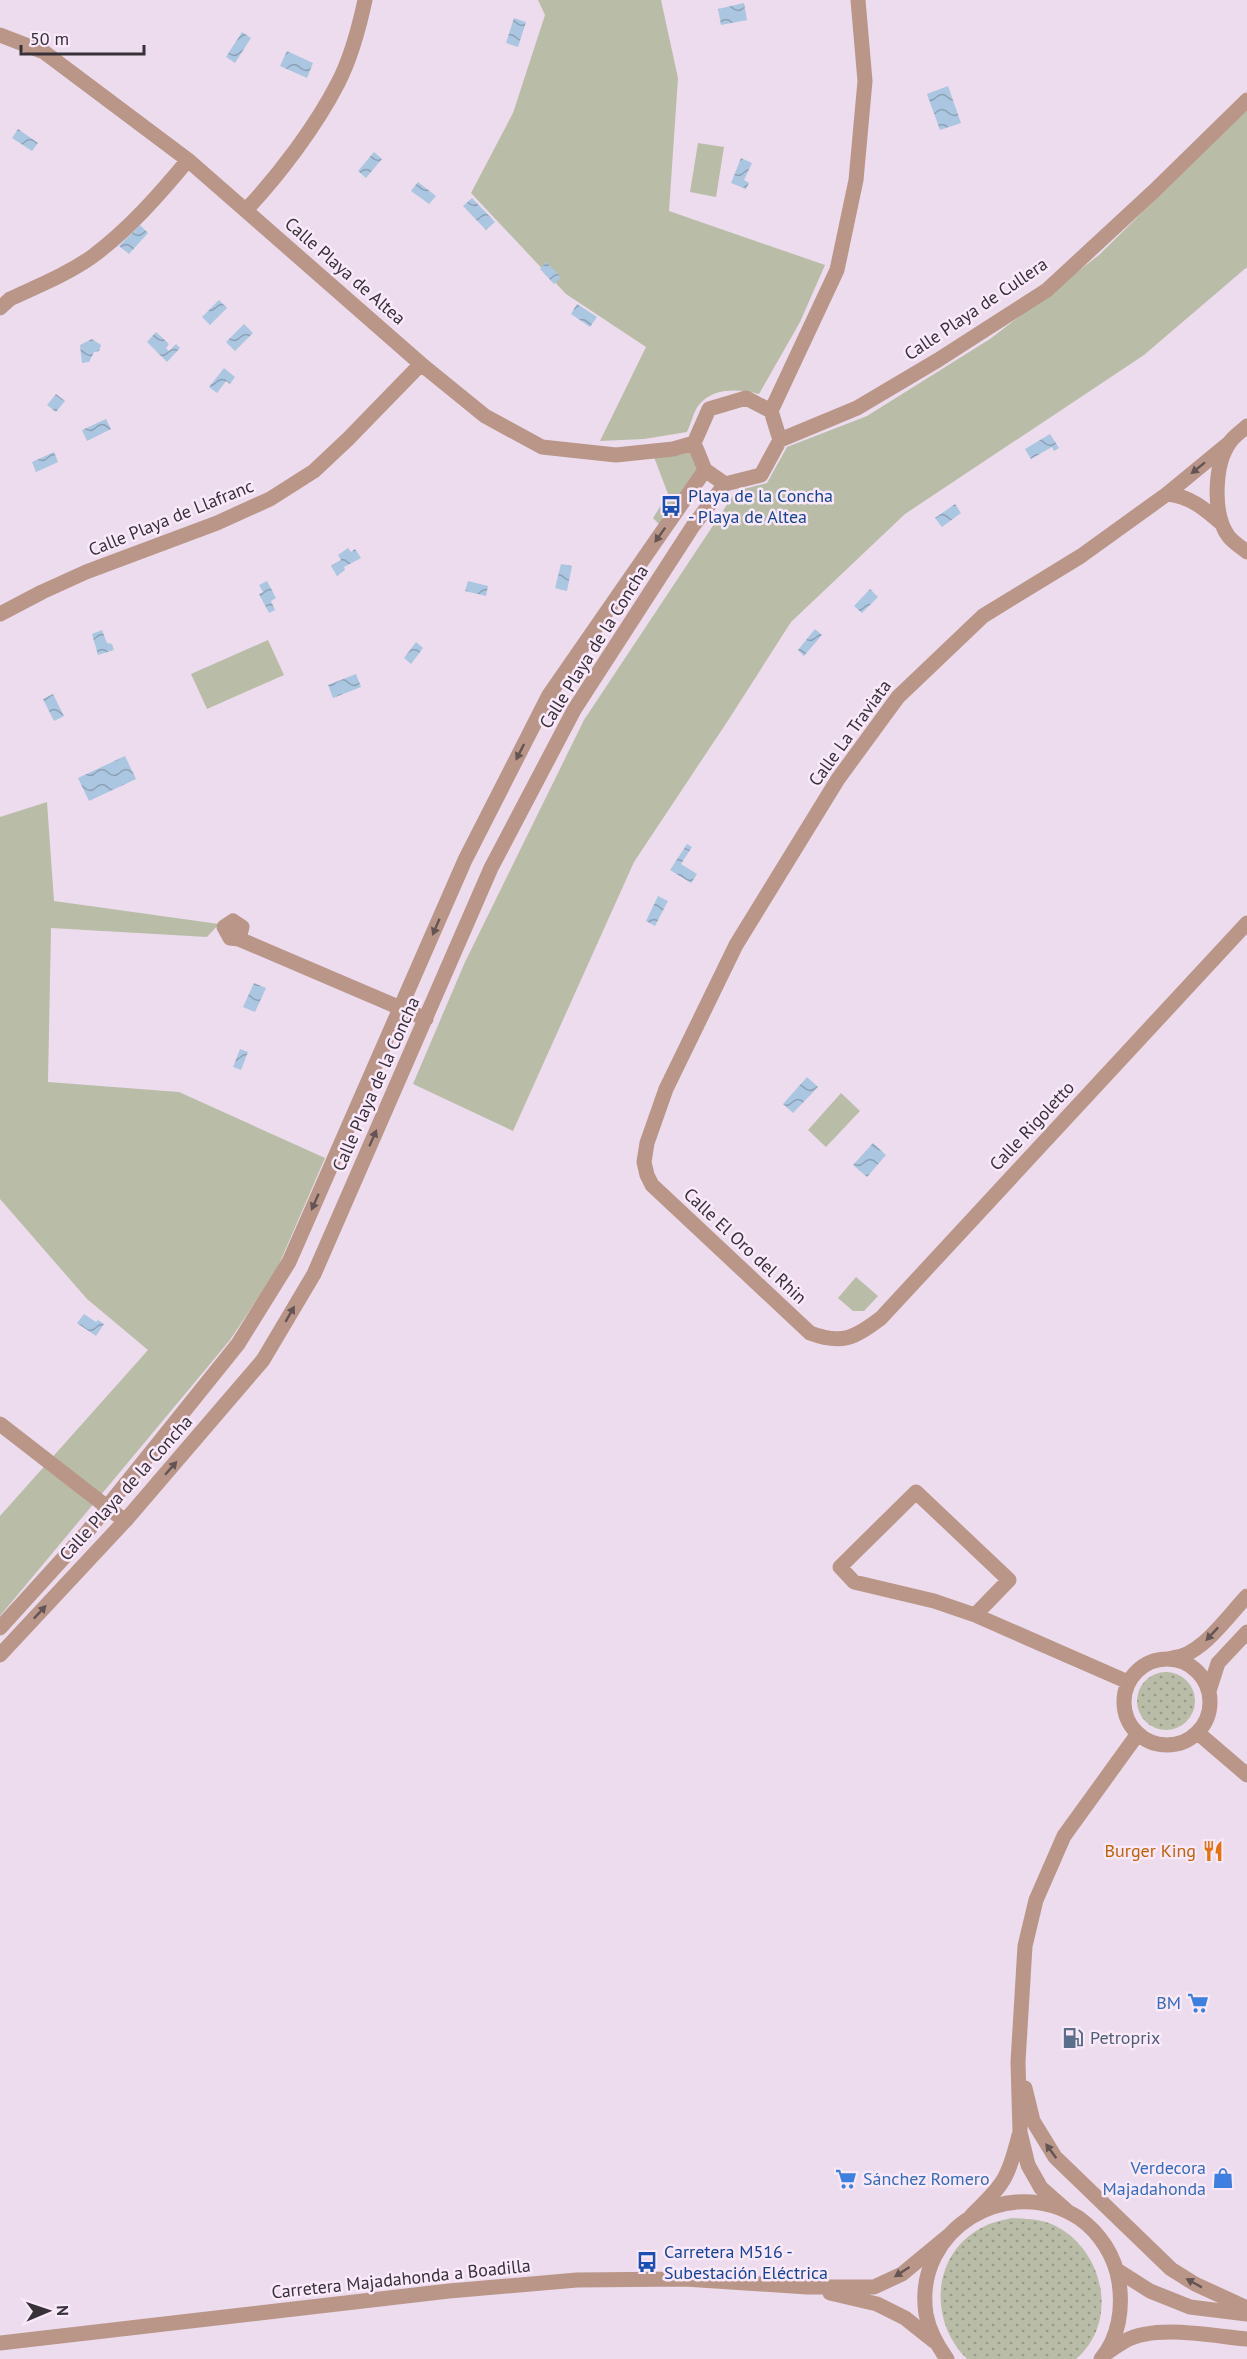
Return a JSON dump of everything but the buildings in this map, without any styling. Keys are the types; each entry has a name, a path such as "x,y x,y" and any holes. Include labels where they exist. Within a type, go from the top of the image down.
{"street":[{"path":"246,210 270,184 338,83 358,32 365,0"},
{"path":"771,411 746,398 709,409 694,443 705,470 725,484 760,475 780,440 771,411 837,270 856,180 865,81 858,0"},
{"name":"Calle Playa de Altea","path":"0,35 44,52 188,160 421,364 485,416 542,447 616,455 673,449 694,443"},
{"name":"Calle Playa de Cullera","path":"780,440 857,408 938,360 1047,290 1154,191 1247,100"},
{"path":"0,308 10,299 91,257 128,227 188,160"},
{"name":"Calle Playa de Llafranc","path":"0,614 77,576 217,523 270,499 314,471 421,364"},
{"name":"Calle La Traviata","path":"644,1162 647,1143 666,1089 736,945 838,779 898,697 983,616 1081,556 1167,494 1247,426"},
{"path":"1229,442 1219,473 1216,497 1222,524 1230,538 1247,552"},
{"name":"Calle Playa de la Concha","path":"0,1628 107,1507 238,1344 289,1262 465,860 549,695 705,470"},
{"name":"Calle Playa de la Concha","path":"0,1655 125,1521 263,1360 314,1274 491,868 574,710 693,526 725,484"},
{"path":"1167,494 1184,497 1199,505 1222,524"},
{"name":"Calle Rigoletto","path":"836,1340 847,1339 861,1333 881,1318 1247,922"},
{"path":"239,939 426,1019"},
{"name":"Calle El Oro del Rhin","path":"644,1162 652,1185 810,1333 836,1340"},
{"path":"0,1424 125,1521"},
{"path":"975,1615 1009,1580 916,1492 840,1567 854,1582 934,1601 975,1615 1128,1682"},
{"path":"1247,1596 1198,1648 1182,1658 1156,1660 1145,1664 1135,1672 1128,1682 1124,1696 1124,1710 1137,1734 1148,1742 1161,1746 1187,1741 1197,1733 1209,1713 1209,1691 1218,1663 1247,1632"},
{"path":"1169,1659 1194,1668 1203,1678 1209,1691"},
{"path":"1197,1733 1247,1775"},
{"path":"1103,2357 1117,2328 1122,2299 1117,2270 1106,2246 1089,2225 1066,2210 1041,2188 1028,2165 1020,2132 1018,2062 1023,1966 1036,1900 1064,1836 1137,1734"},
{"path":"1018,2062 1033,2121 1055,2157 1172,2269 1195,2284 1247,2308"},
{"name":"Carretera Majadahonda a Boadilla","path":"0,2343 449,2291 577,2280 685,2279 807,2287 873,2286 902,2274 999,2189 1010,2170 1020,2132"},
{"path":"972,2215 1002,2203 1035,2201 1066,2210"},
{"path":"947,2359 934,2341 926,2314 926,2286 933,2259 948,2236"},
{"path":"1117,2270 1150,2291 1190,2307 1247,2314"},
{"name":"Carretera Majadahonda a Boadilla","path":"807,2287 877,2304 905,2318 934,2341"},
{"path":"1103,2357 1126,2340 1149,2333 1187,2333 1247,2339"}],"green space":[{"path":"538,0 661,0 678,78 669,211 825,265 800,322 759,394 726,391 711,395 698,406 687,432 644,439 600,441 646,347 566,294 471,193 513,113 545,15"},
{"path":"1247,109 1247,267 1144,355 905,514 791,622 634,862 513,1131 413,1084 465,962 584,720 736,491 767,483 787,447 867,416 990,339 1099,255"},
{"path":"698,143 724,147 716,197 690,192"},
{"path":"691,450 701,470 660,525 653,518 668,494 654,457"},
{"path":"268,640 284,675 207,709 191,674"},
{"path":"47,802 54,901 219,924 207,937 51,928 48,1082 179,1092 325,1158 277,1269 230,1340 0,1616 0,1516 148,1350 87,1299 0,1199 0,817"},
{"path":"841,1093 860,1111 826,1147 808,1130"},
{"path":"856,1277 878,1296 864,1311 853,1311 838,1298"},
{"path":"1160,1672 1172,1672 1187,1680 1195,1695 1195,1707 1187,1722 1172,1730 1160,1730 1145,1722 1137,1707 1137,1695 1145,1680"},
{"path":"1012,2218 1043,2221 1061,2229 1076,2241 1088,2256 1096,2273 1101,2291 1098,2327 1089,2344 1076,2359 967,2359 954,2343 945,2325 941,2306 941,2287 945,2269 954,2252 967,2237 985,2226"}],"water":[{"path":"744,3 747,20 721,25 718,9"},
{"path":"514,18 526,22 518,47 506,43"},
{"path":"242,32 251,38 235,63 226,57"},
{"path":"287,51 313,63 307,78 280,66"},
{"path":"948,86 961,123 940,130 927,94"},
{"path":"18,129 38,143 32,151 12,138"},
{"path":"374,152 382,159 366,178 358,171"},
{"path":"741,158 752,163 744,180 749,183 746,189 731,183"},
{"path":"418,182 436,196 429,204 411,191"},
{"path":"472,198 495,222 486,230 463,206"},
{"path":"140,225 148,233 129,254 119,246"},
{"path":"546,262 561,277 554,284 540,269"},
{"path":"219,300 227,308 210,325 202,317"},
{"path":"577,304 597,317 590,327 571,314"},
{"path":"244,324 253,333 235,351 226,342"},
{"path":"156,332 169,344 166,348 169,351 176,344 180,348 167,362 147,342"},
{"path":"92,339 101,345 99,351 94,352 89,362 82,363 80,345"},
{"path":"224,368 235,377 230,384 226,381 217,393 209,387"},
{"path":"56,394 65,401 56,412 47,405"},
{"path":"106,419 111,429 87,441 82,430"},
{"path":"1050,434 1059,448 1054,451 1052,447 1031,459 1025,449"},
{"path":"54,452 58,462 36,472 32,462"},
{"path":"955,504 961,513 942,527 935,518"},
{"path":"348,548 351,552 355,549 361,558 344,567 345,570 337,576 331,566 341,560 338,555"},
{"path":"561,564 572,566 567,591 555,588"},
{"path":"267,581 276,598 271,601 275,610 269,613 259,594 263,592 259,585"},
{"path":"468,581 488,586 486,596 465,591"},
{"path":"870,589 878,597 862,613 854,606"},
{"path":"815,629 822,635 804,656 798,650"},
{"path":"102,630 107,643 112,644 114,650 98,655 92,634"},
{"path":"416,642 423,648 411,664 404,658"},
{"path":"356,674 361,687 333,698 328,685"},
{"path":"53,694 64,716 54,721 43,699"},
{"path":"125,756 136,779 89,801 78,778"},
{"path":"687,844 692,847 681,864 697,874 691,883 670,870"},
{"path":"658,896 668,901 655,926 646,921"},
{"path":"254,983 266,988 255,1012 243,1007"},
{"path":"240,1049 248,1052 241,1070 233,1067"},
{"path":"807,1077 818,1087 793,1113 783,1104"},
{"path":"873,1143 886,1155 867,1177 853,1165"},
{"path":"84,1314 104,1324 96,1336 77,1323"}],"place":[{"name":"Playa de la Concha - Playa de Altea","path":"671,506"},
{"name":"Burger King","path":"1213,1851"},
{"name":"BM","path":"1198,2003"},
{"name":"Petroprix","path":"1073,2038"},
{"name":"Verdecora Majadahonda","path":"1223,2178"},
{"name":"Sánchez Romero","path":"846,2179"},
{"name":"Carretera M516 - Subestación Eléctrica","path":"647,2262"}]}
